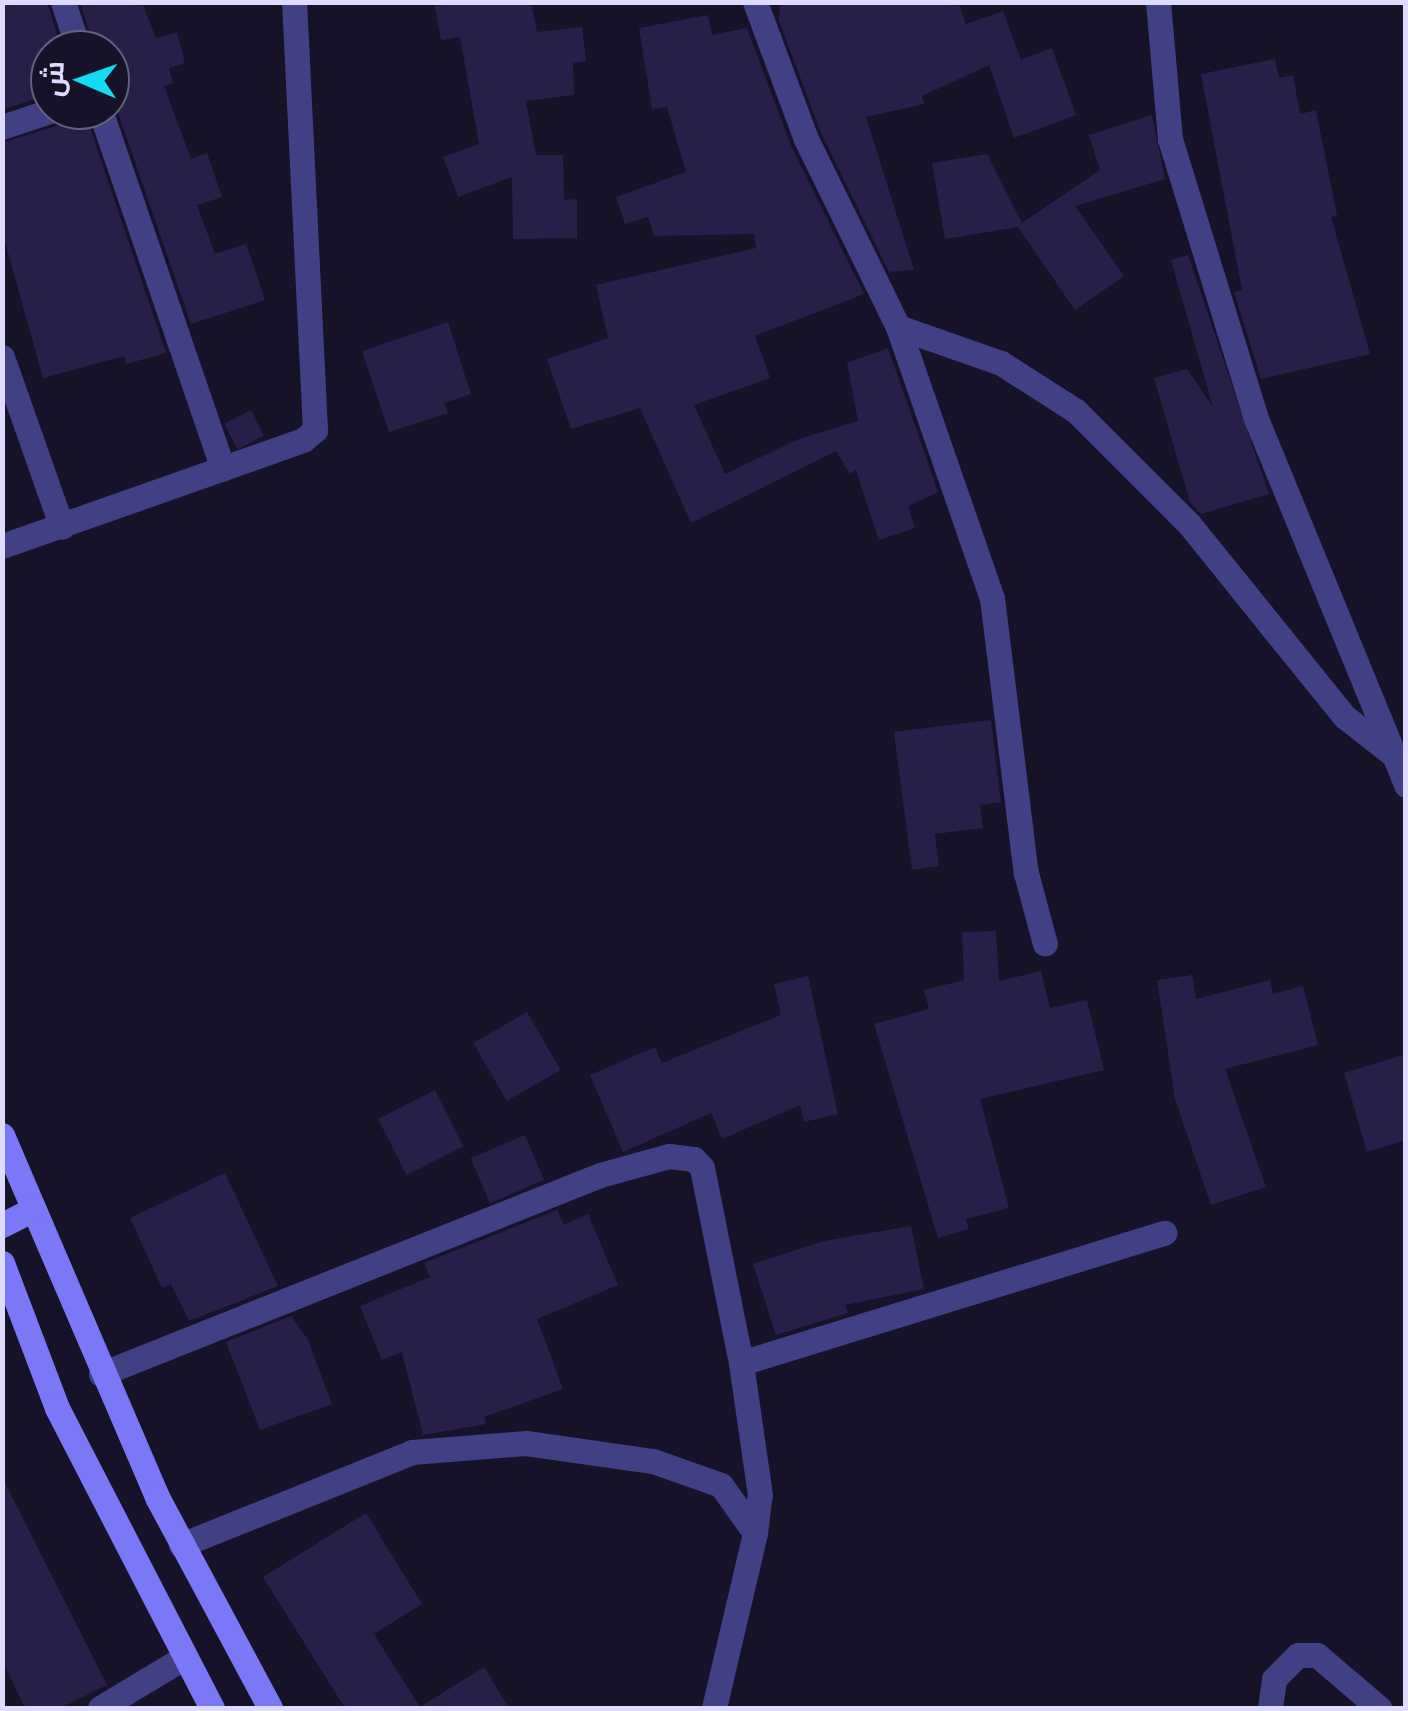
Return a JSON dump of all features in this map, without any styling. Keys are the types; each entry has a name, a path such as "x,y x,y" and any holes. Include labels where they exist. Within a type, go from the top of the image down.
{"main road":[{"path":"2,1135 101,1374 181,1545 270,1708"},
{"path":"2,1225 33,1210"},
{"path":"2,1263 57,1408 212,1708"}],"street":[{"path":"63,2 72,30"},
{"path":"2,546 303,440 317,418 294,2"},
{"path":"754,2 806,139 898,327 992,598 1026,873 1045,944"},
{"path":"1158,2 1170,139 1254,416 1406,785"},
{"path":"2,127 30,117"},
{"path":"107,130 224,468"},
{"path":"898,327 1001,364 1076,411 1189,524 1344,717 1393,755"},
{"path":"2,357 62,527"},
{"path":"101,1374 600,1175 669,1156 694,1159 702,1168 741,1363 760,1495 755,1533 714,1708"},
{"path":"741,1363 1164,1233"},
{"path":"181,1545 412,1452 526,1443 653,1462 721,1484 755,1533"},
{"path":"1270,1708 1274,1678 1298,1654 1317,1655 1379,1708"},
{"path":"100,1708 185,1657"}],"building":[{"path":"2,2 47,2 56,30 30,30 30,101 2,110"},
{"path":"80,2 142,2 156,38 177,32 185,63 169,68 173,83 164,86 191,159 207,153 222,197 197,205 215,254 246,244 265,300 191,324 124,130 130,130 130,30 89,30"},
{"path":"434,2 531,2 537,32 582,27 586,61 573,63 574,95 526,101 536,155 563,155 564,200 577,199 577,238 513,239 512,177 458,197 443,157 479,144 460,37 441,40"},
{"path":"780,2 958,2 966,24 1003,11 1021,60 1052,48 1076,115 1014,138 989,65 922,96 924,104 866,117 914,270 889,272 821,133 779,21"},
{"path":"708,15 712,35 747,28 791,146 864,294 755,336 770,378 694,405 725,474 799,439 858,421 847,363 888,348 938,492 908,506 915,528 879,540 856,470 850,474 836,451 691,523 640,408 571,429 547,359 608,338 596,285 756,248 754,234 654,236 648,217 625,224 616,197 686,172 667,107 652,109 639,28"},
{"path":"1275,59 1279,78 1293,75 1300,114 1316,110 1337,216 1331,217 1370,354 1261,379 1234,292 1242,290 1201,74"},
{"path":"1152,115 1165,179 1075,206 1124,276 1075,310 1018,227 945,239 932,163 987,154 1022,223 1100,170 1089,135"},
{"path":"43,130 91,130 166,353 126,364 124,356 43,378 2,231 2,143"},
{"path":"1188,255 1269,494 1201,514 1190,502 1154,378 1187,369 1213,407 1171,260"},
{"path":"448,322 471,394 444,403 448,413 389,432 362,351"},
{"path":"251,410 264,436 237,449 224,424"},
{"path":"991,720 1001,802 980,805 983,828 935,834 939,866 912,870 894,732"},
{"path":"996,931 999,981 1041,971 1050,1008 1087,1000 1104,1070 980,1099 1009,1208 966,1219 969,1229 938,1238 874,1024 929,1009 924,990 964,980 962,932"},
{"path":"1192,975 1196,999 1270,980 1273,994 1303,986 1318,1045 1225,1069 1266,1187 1211,1205 1175,1099 1157,980"},
{"path":"808,976 838,1114 804,1122 800,1105 722,1139 711,1113 623,1152 590,1075 655,1047 662,1063 781,1015 774,984"},
{"path":"527,1012 560,1070 507,1101 473,1043"},
{"path":"1406,1054 1406,1140 1367,1152 1344,1073"},
{"path":"435,1090 464,1146 407,1175 378,1119"},
{"path":"525,1135 544,1180 490,1203 471,1158"},
{"path":"225,1173 278,1286 189,1321 171,1284 162,1288 130,1218"},
{"path":"557,1210 564,1225 588,1214 618,1285 537,1319 563,1389 484,1417 486,1424 423,1435 402,1352 382,1360 360,1306 430,1277 424,1263"},
{"path":"911,1226 924,1289 845,1305 848,1313 776,1335 753,1264 824,1241"},
{"path":"291,1316 308,1340 332,1404 260,1430 226,1342"},
{"path":"2,1477 107,1685 61,1708 25,1708 2,1660"},
{"path":"366,1513 422,1604 374,1634 420,1707 484,1667 509,1708 345,1708 263,1577"}]}
